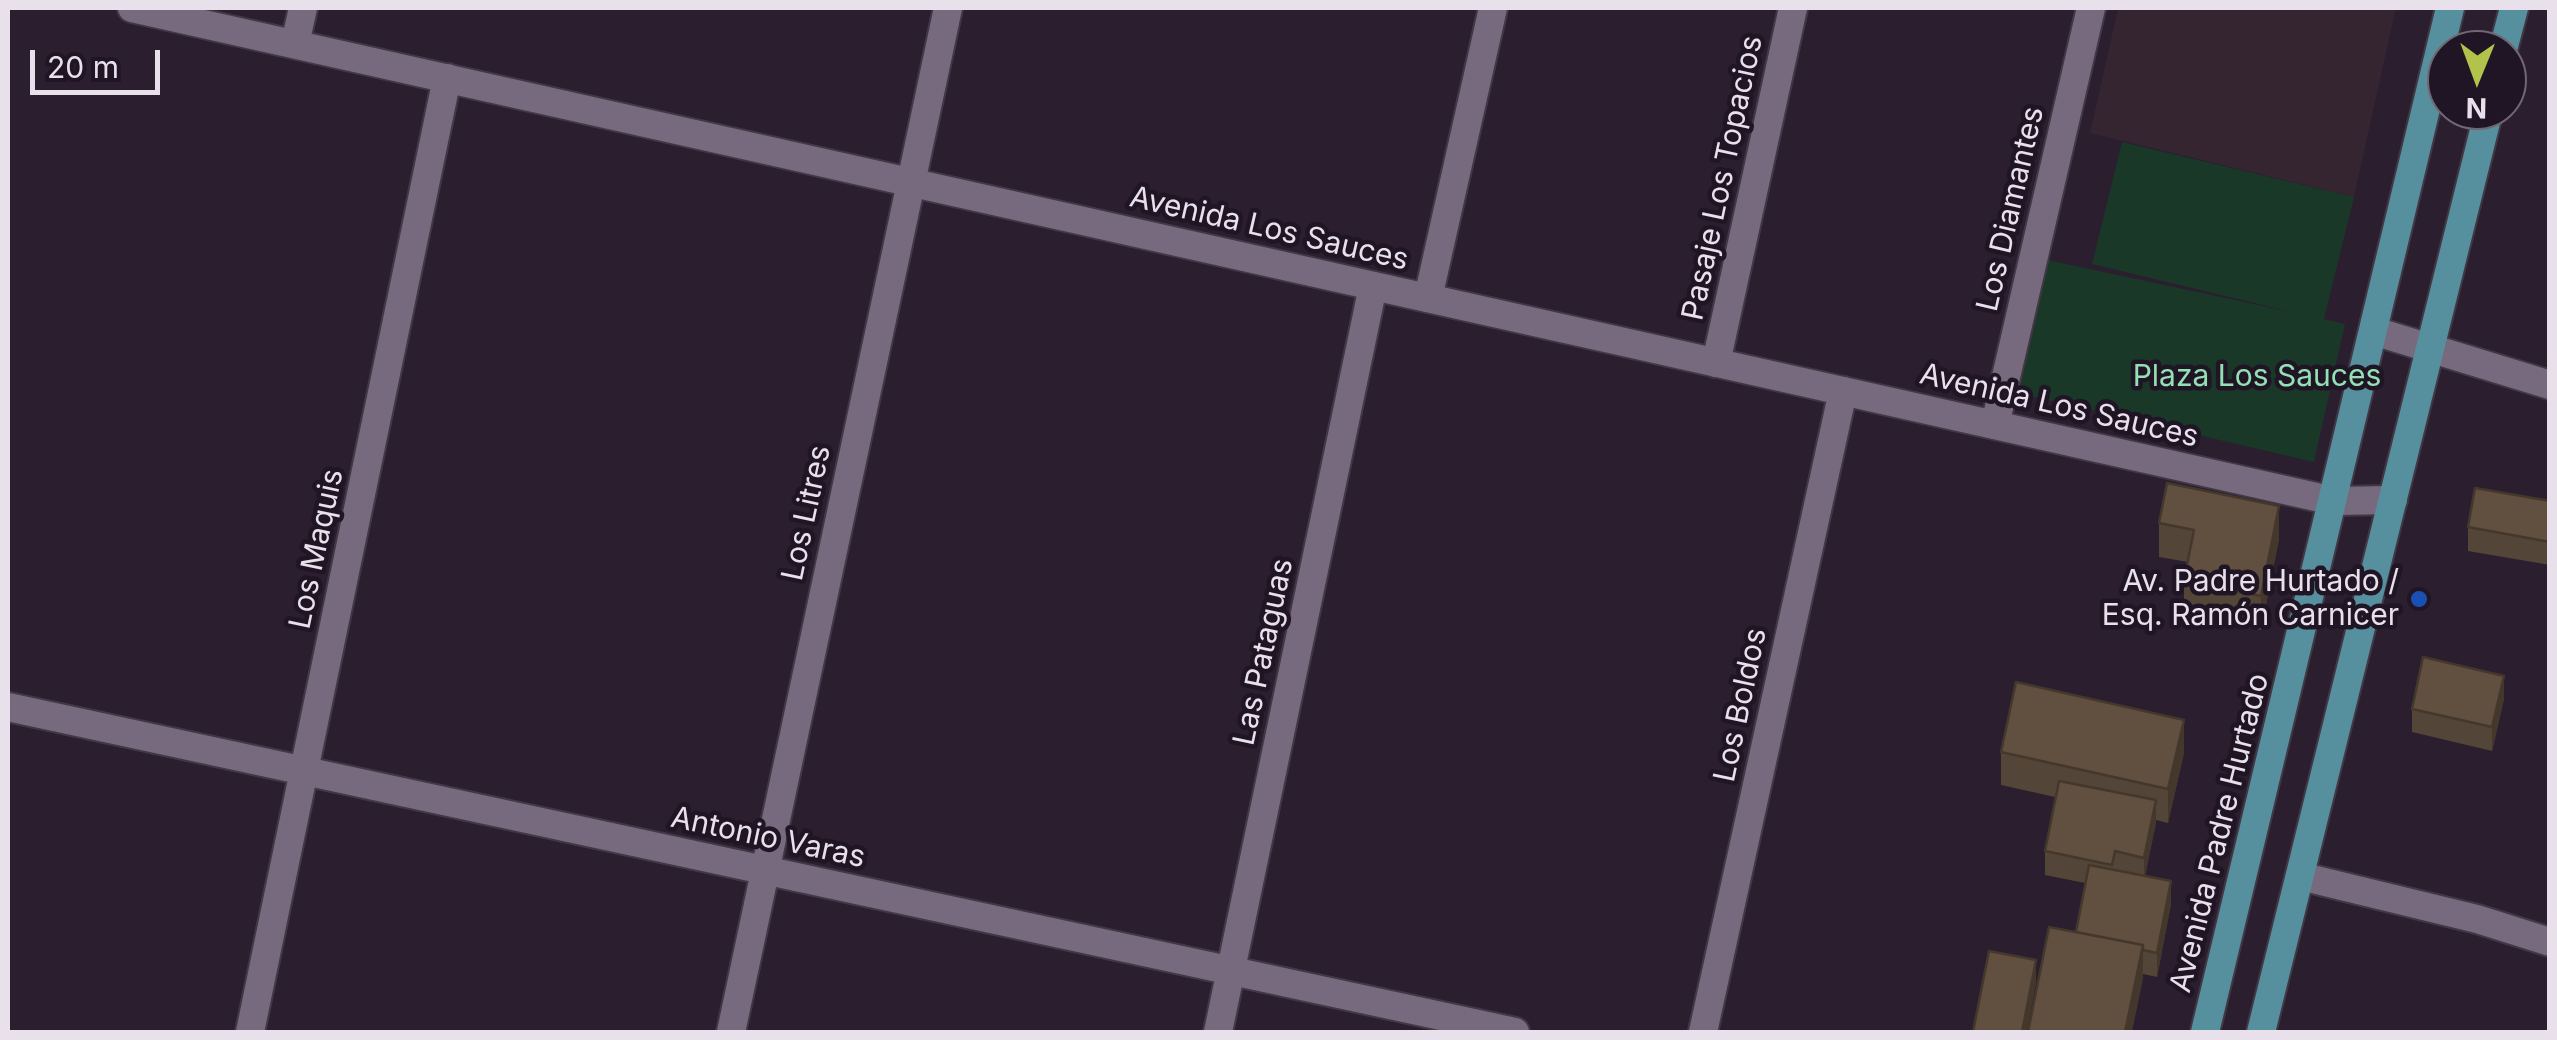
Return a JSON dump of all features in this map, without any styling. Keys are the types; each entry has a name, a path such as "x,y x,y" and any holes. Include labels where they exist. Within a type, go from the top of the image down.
{"main road":[{"name":"Avenida Padre Hurtado","path":"2205,1032 2450,8"},
{"path":"2261,1032 2484,130"}],"street":[{"name":"Avenida Los Sauces","path":"132,8 2334,501 2392,500"},
{"path":"295,44 303,8"},
{"name":"Los Litres","path":"731,1032 948,8"},
{"path":"1428,298 1493,8"},
{"name":"Pasaje Los Topacios","path":"1716,363 1793,8"},
{"name":"Los Diamantes","path":"1995,425 2090,8"},
{"name":"Los Maquis","path":"250,1032 447,78"},
{"name":"Las Pataguas","path":"1218,1032 1373,286"},
{"path":"2374,332 2550,385"},
{"name":"Los Boldos","path":"1703,1032 1842,391"},
{"name":"Antonio Varas","path":"8,708 1515,1032"},
{"path":"2300,876 2477,919 2550,942"}],"shaded area":[{"path":"2118,8 2396,8 2354,197 2090,133"}],"green space":[{"name":"Plaza Los Sauces","path":"2122,142 2354,197 2324,319 2345,324 2314,462 2009,391 2038,258 2296,313 2092,264"}],"building":[{"path":"2167,483 2279,506 2261,596 2184,580 2194,530 2159,523"},
{"path":"2475,488 2550,501 2550,542 2468,527"},
{"path":"2423,657 2504,676 2492,727 2412,709"},
{"path":"2016,682 2184,720 2168,789 2001,752"},
{"path":"2059,781 2156,800 2144,858 2115,851 2112,865 2045,851"},
{"path":"2089,865 2171,881 2157,953 2143,950 2143,945 2076,932"},
{"path":"2049,927 2143,945 2125,1032 2028,1032"},
{"path":"1989,951 2036,960 2022,1032 1973,1032"}],"place":[{"name":"Av. Padre Hurtado / Esq. Ramón Carnicer","path":"2419,599"}]}
